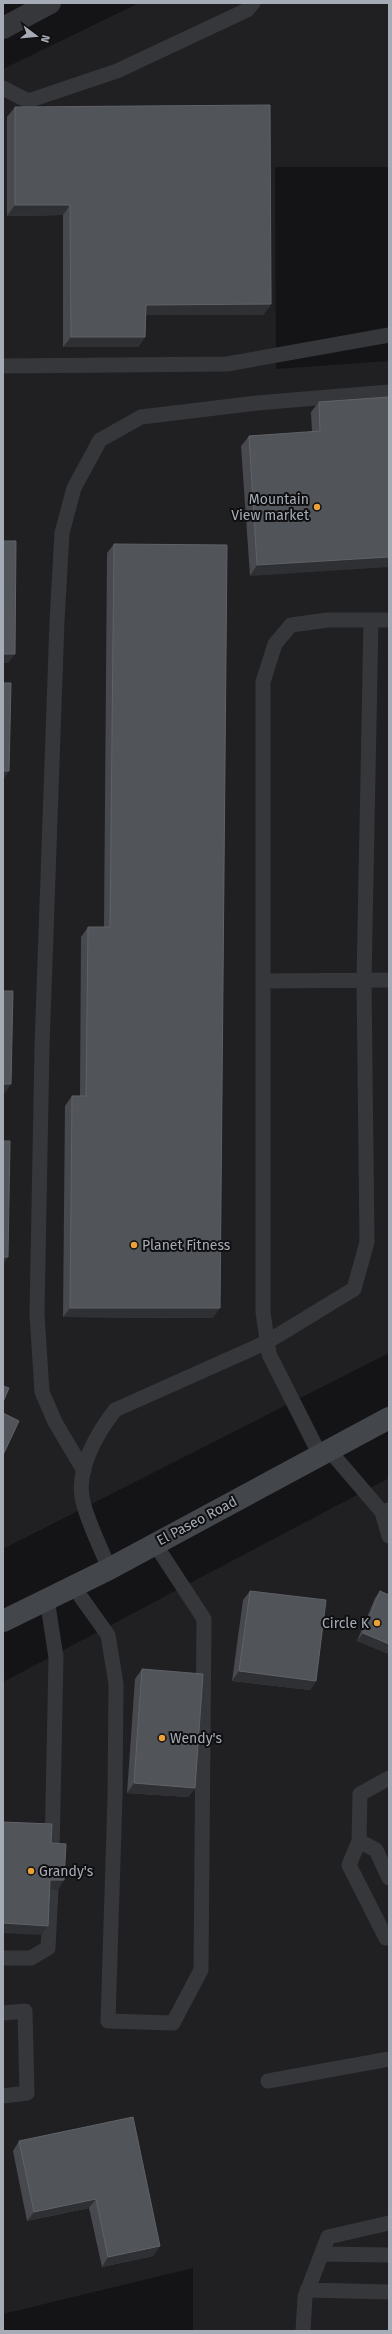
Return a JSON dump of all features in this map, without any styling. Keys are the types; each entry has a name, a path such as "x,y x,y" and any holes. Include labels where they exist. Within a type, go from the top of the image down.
{"main road":[{"name":"El Paseo Road","path":"3,1621 109,1569 389,1418"}],"street":[{"path":"3,28 50,3"}],"lane":[{"path":"3,88 28,101 117,71 247,10 253,3"},
{"path":"3,366 227,364 389,335"},
{"path":"84,1471 55,1422 42,1392 37,1314 42,1047 57,621 62,533 72,496 100,440 141,417 257,404 389,392"},
{"path":"389,620 328,620 291,625 275,644 263,682 263,1312 267,1342 269,1354 324,1453 387,1513 389,1536"},
{"path":"109,1569 82,1496 84,1471 100,1430 115,1410 267,1342 354,1289 367,1242 364,980 371,620"},
{"path":"263,981 389,980"},
{"path":"73,1586 108,1635 116,1684 115,1796 108,2021 173,2023 201,1970 204,1620 155,1544"},
{"path":"47,1600 56,1657 52,1852"},
{"path":"389,1778 360,1794 359,1841 349,1865 386,1938 389,1936"},
{"path":"359,1841 376,1850 389,1878"},
{"path":"3,1958 31,1958 48,1948 50,1890"},
{"path":"3,2013 25,2011 27,2093 3,2096"},
{"path":"268,2081 389,2059"},
{"path":"303,2331 305,2297 323,2254 328,2237 389,2223"},
{"path":"323,2254 389,2255"},
{"path":"307,2290 389,2292"}],"shaded area":[{"path":"139,3 389,3 389,167 275,167 276,369 389,361 389,1353 3,1549 3,69"},
{"path":"389,1478 389,2331 193,2331 193,2268 3,2314 3,1682"}],"building":[{"path":"270,105 271,304 146,305 145,337 71,337 70,205 15,205 15,107"},
{"name":"Mountain View market","path":"389,397 389,557 257,565 249,436 320,431 319,402"},
{"path":"3,541 16,541 15,654 3,654"},
{"path":"114,544 227,545 220,1308 70,1308 72,1096 86,1096 88,927 110,927"},
{"path":"3,683 11,683 9,771 3,771"},
{"path":"3,991 13,991 11,1084 3,1084"},
{"path":"3,1141 10,1141 8,1257 3,1257"},
{"path":"3,1386 9,1388 3,1402"},
{"path":"3,1413 19,1421 3,1455"},
{"path":"250,1591 326,1600 316,1681 239,1671"},
{"name":"Circle K","path":"380,1591 389,1595 389,1644 363,1633"},
{"name":"Wendy's","path":"142,1669 203,1674 195,1788 134,1783"},
{"name":"Grandy's","path":"3,1822 52,1824 51,1843 66,1844 64,1880 50,1880 48,1926 3,1923"},
{"path":"133,2117 160,2246 108,2257 96,2199 34,2212 19,2141"}],"place":[{"name":"Mountain View market","path":"317,507"},
{"name":"Planet Fitness","path":"134,1245"},
{"name":"Circle K","path":"377,1623"},
{"name":"Wendy's","path":"162,1738"},
{"name":"Grandy's","path":"31,1871"}]}
